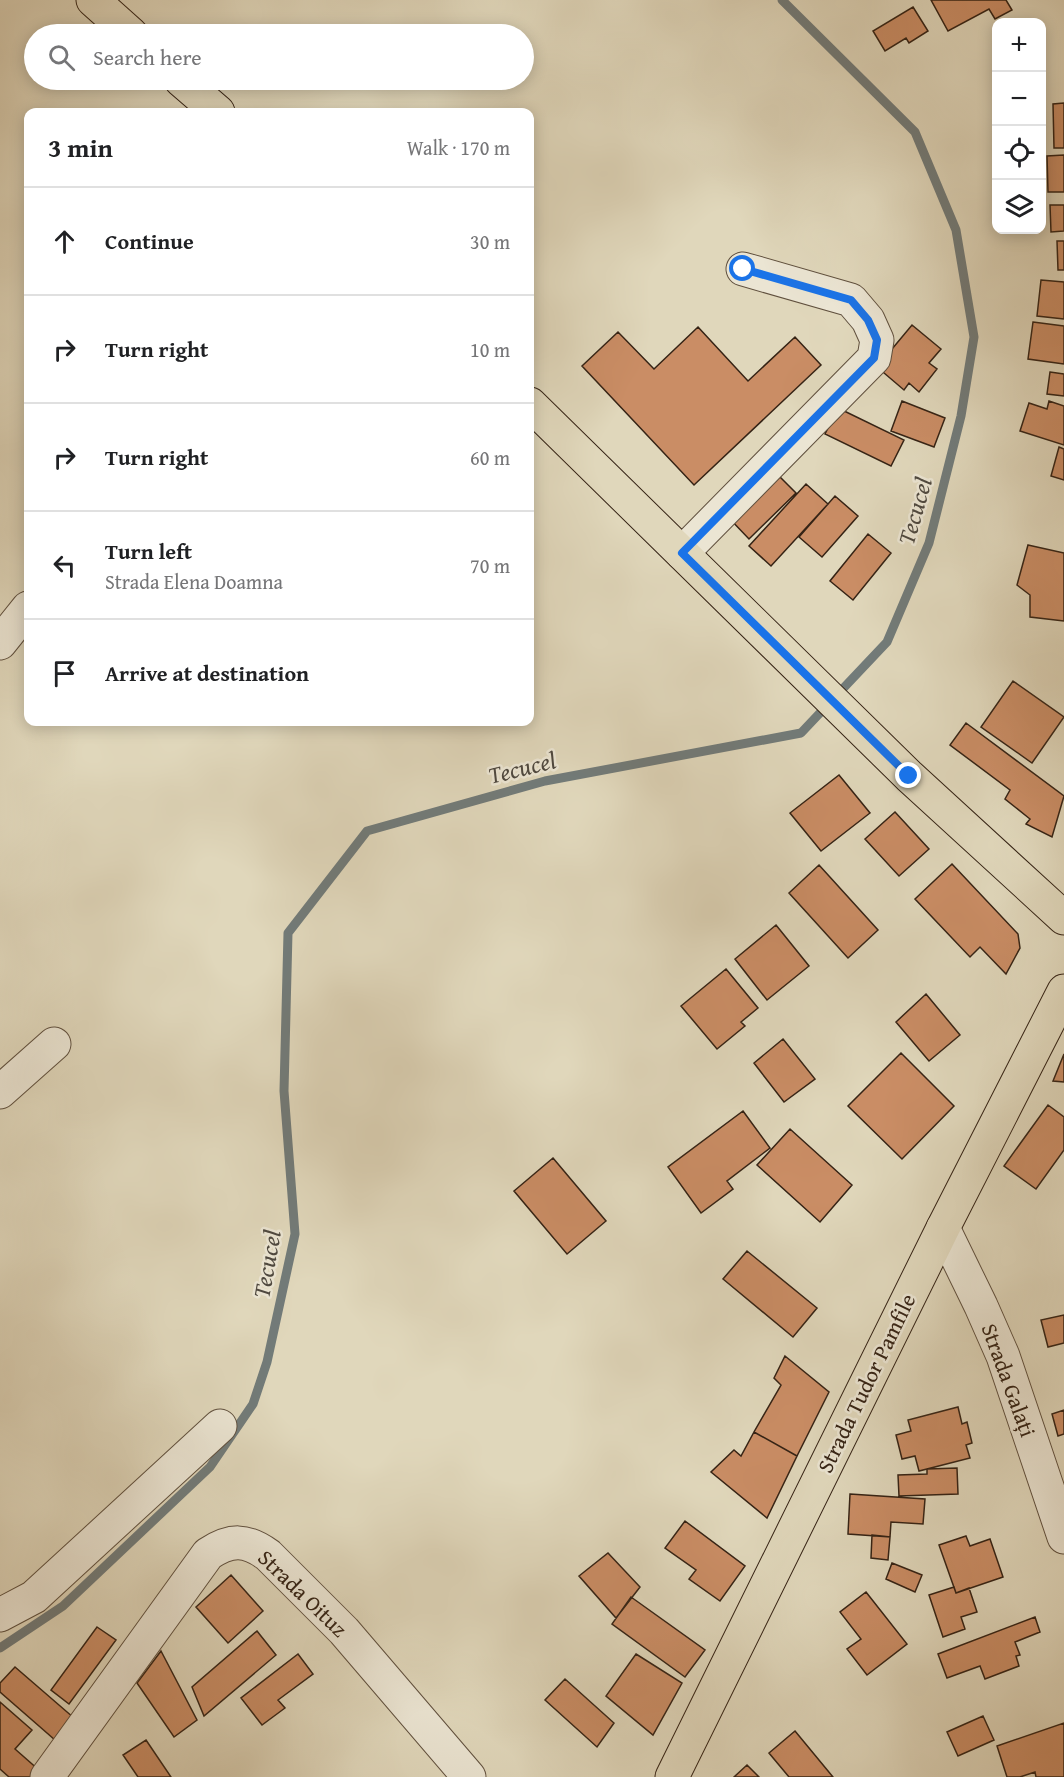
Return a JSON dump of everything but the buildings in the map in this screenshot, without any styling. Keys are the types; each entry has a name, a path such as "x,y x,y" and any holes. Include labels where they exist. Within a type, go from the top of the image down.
{"main road":[{"path":"93,0 120,24"},
{"path":"193,90 213,108"},
{"path":"534,408 909,776 1055,897"},
{"name":"Strada Tudor Pamfile","path":"672,1777 943,1228 1064,991"}],"street":[{"path":"682,553 874,358 877,340 868,320 851,300 743,269"},
{"path":"0,643 24,613"},
{"path":"0,1092 54,1044"},
{"name":"Strada Galați","path":"943,1228 1003,1356 1064,1537"},
{"path":"0,1615 34,1597 220,1426"},
{"name":"Strada Oituz","path":"47,1777 208,1554 222,1545 243,1542 256,1546 268,1556 344,1631 469,1777"}],"waterway":[{"name":"Tecucel","path":"0,1648 63,1606 210,1467 253,1404 267,1362 295,1234 284,1091 288,933 367,831 545,781 801,733 887,642 929,543 961,416 974,337 956,230 915,132 782,0"}],"route":[{"path":"743,269 851,300 868,320 877,340 874,358 682,553 909,776"}]}
